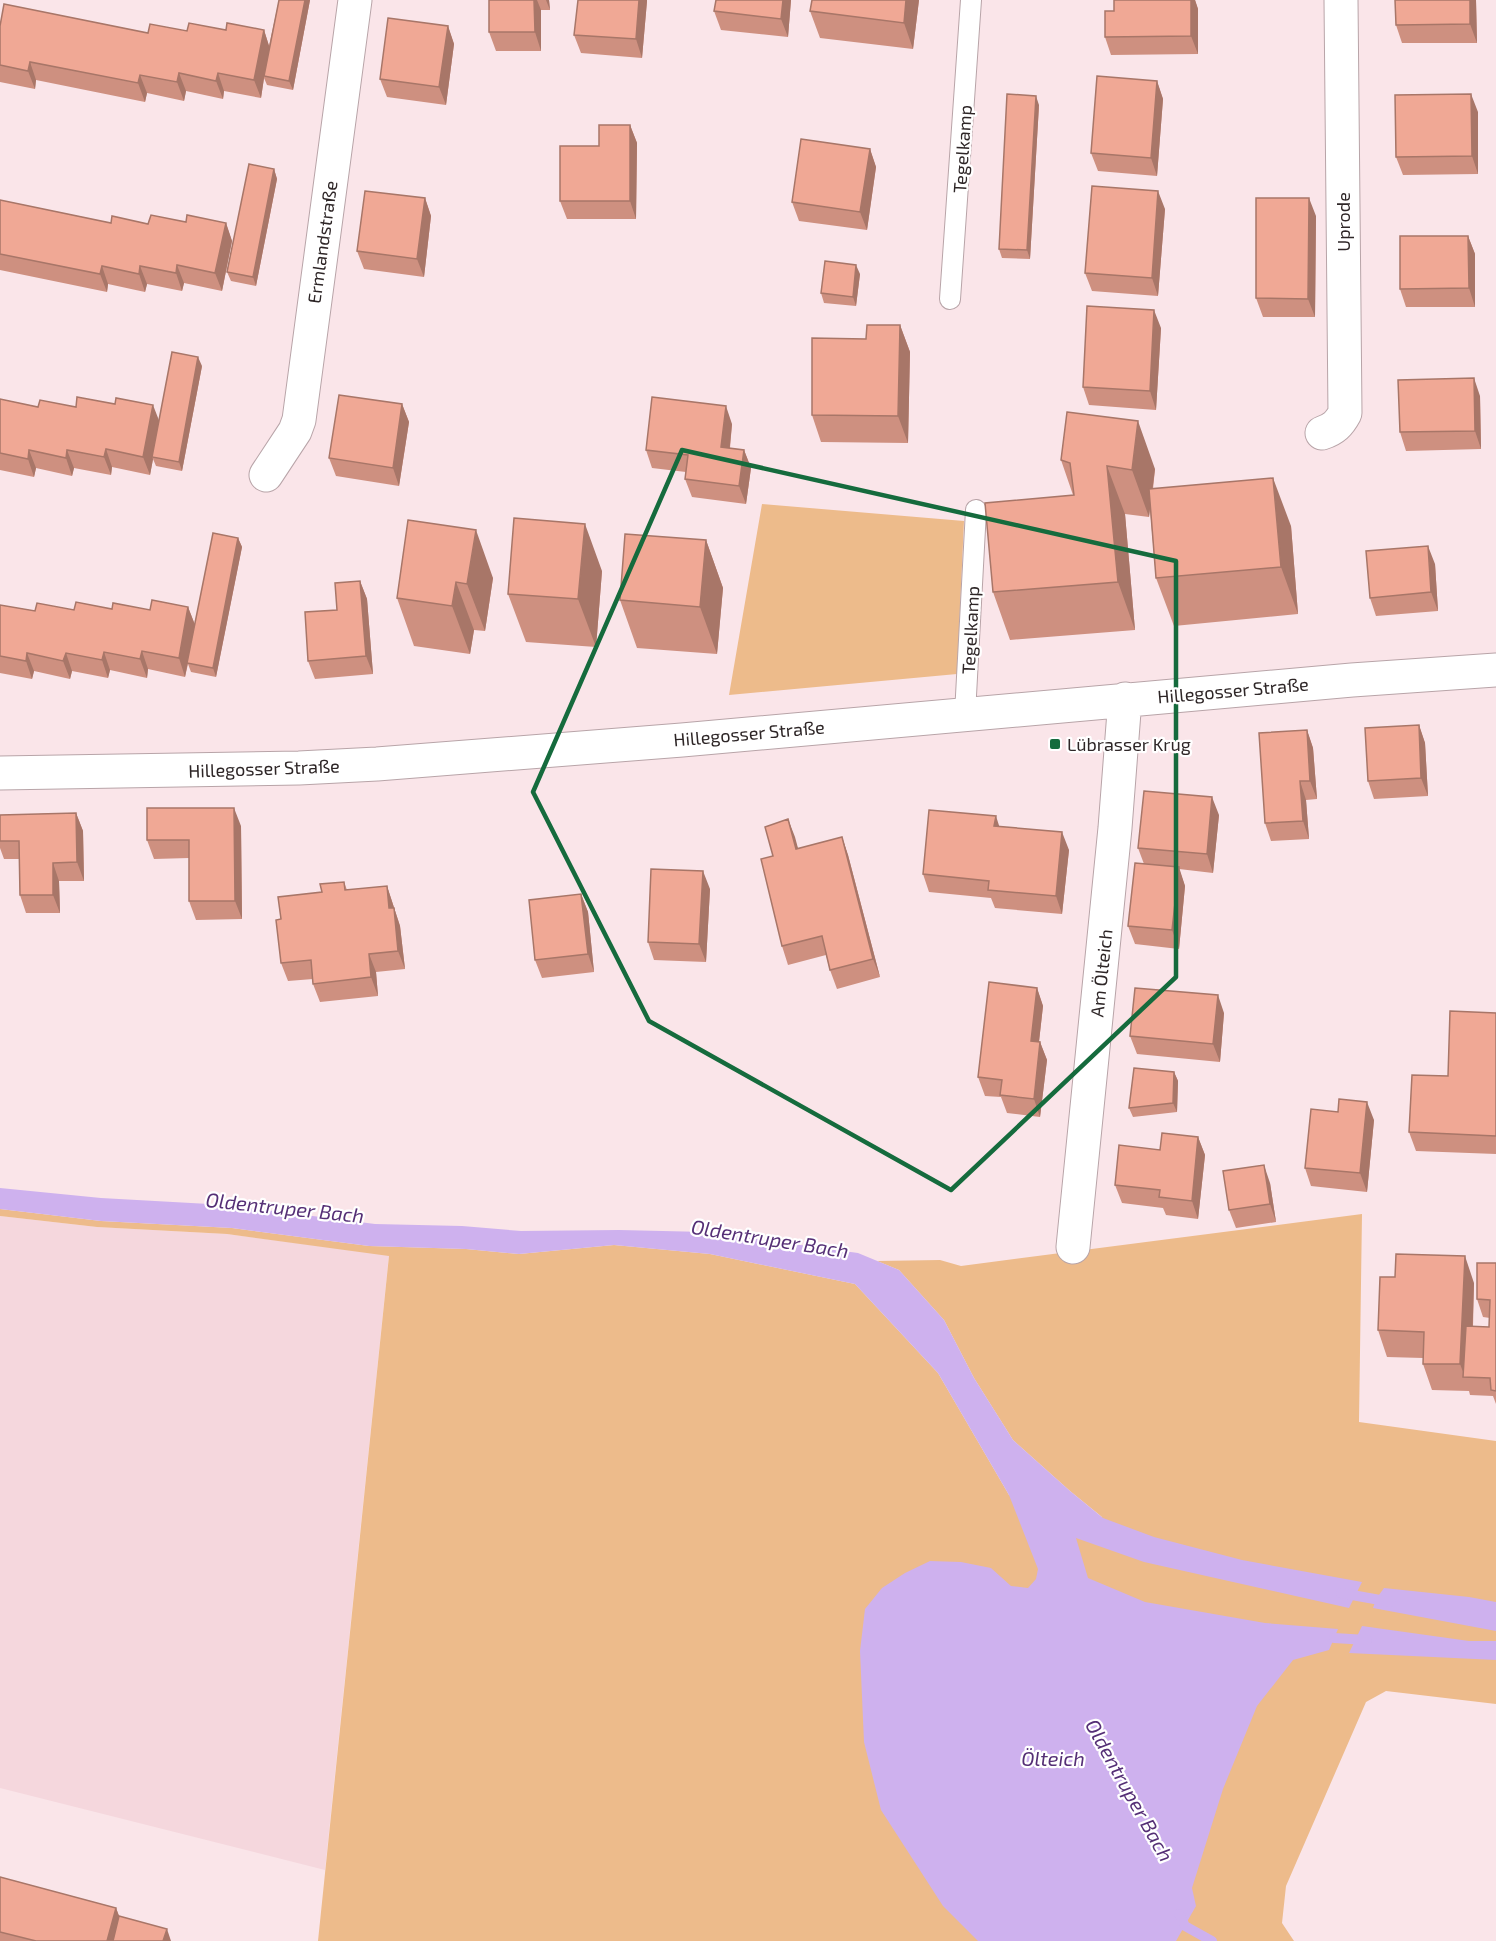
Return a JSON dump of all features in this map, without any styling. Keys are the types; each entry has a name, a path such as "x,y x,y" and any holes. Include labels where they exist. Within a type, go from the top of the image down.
{"street":[{"name":"Ermlandstraße","path":"266,475 295,431 299,420 355,0"},
{"name":"Uprode","path":"1322,433 1333,429 1345,413 1341,0"},
{"name":"Hillegosser Straße","path":"0,773 355,765 682,740 1125,699 1496,670"},
{"name":"Am Ölteich","path":"1074,1247 1115,828 1125,699"}],"lane":[{"name":"Tegelkamp","path":"950,299 971,0"},
{"name":"Tegelkamp","path":"965,714 976,510"}],"highlighted area":[{"path":"682,450 1176,561 1176,977 951,1190 649,1021 533,792"}],"shaded area":[{"path":"762,504 964,521 957,674 729,695"},
{"path":"0,1209 101,1221 232,1228 369,1246 466,1249 519,1254 614,1245 710,1254 855,1284 938,1373 1009,1495 1102,1517 1013,1440 974,1378 944,1320 899,1270 877,1261 940,1260 961,1266 1362,1214 1359,1422 1496,1441 1496,1704 1386,1691 1366,1702 1286,1886 1282,1923 1294,1941 318,1941 389,1256 227,1234 97,1227 0,1216"},
{"path":"0,1216 97,1227 227,1234 389,1255 325,1870 0,1788"}],"water":[{"name":"Ölteich","path":"0,1188 101,1198 227,1205 375,1224 462,1226 521,1231 706,1232 858,1253 899,1270 944,1320 974,1378 1013,1440 1103,1518 1154,1537 1242,1560 1362,1582 1349,1608 1144,1562 1076,1538 1088,1578 1145,1602 1265,1623 1338,1629 1329,1650 1293,1660 1257,1706 1223,1789 1192,1888 1196,1906 1176,1941 978,1941 943,1906 881,1810 864,1742 860,1651 865,1609 882,1588 930,1561 961,1562 991,1568 1011,1586 1028,1588 1036,1579 1038,1569 1009,1495 938,1373 855,1284 710,1254 614,1245 519,1254 466,1249 369,1246 232,1228 101,1221 0,1209"},
{"path":"1384,1588 1496,1602 1496,1631 1373,1608"},
{"path":"1362,1626 1469,1641 1496,1641 1496,1660 1349,1653"}],"building":[{"path":"279,0 305,0 289,81 264,76"},
{"path":"489,0 534,0 535,32 489,32"},
{"path":"578,0 639,0 636,39 574,35"},
{"path":"716,0 783,0 781,19 714,11"},
{"path":"812,0 906,0 904,23 810,11"},
{"path":"1114,0 1191,0 1191,36 1105,37 1105,11 1114,11"},
{"path":"1395,0 1470,0 1470,24 1396,25"},
{"path":"4,4 148,33 150,24 187,31 189,23 226,30 227,23 264,30 254,80 218,73 216,81 179,73 177,82 140,75 138,83 30,62 28,71 0,65 0,26"},
{"path":"388,18 448,26 439,87 380,79"},
{"path":"1097,76 1157,81 1151,158 1091,153"},
{"path":"1007,94 1036,96 1027,250 999,249"},
{"path":"1471,94 1472,156 1396,157 1395,95"},
{"path":"599,125 630,125 630,201 560,201 560,146 599,146"},
{"path":"801,139 870,149 860,212 792,202"},
{"path":"249,164 274,169 253,277 227,272"},
{"path":"1092,186 1158,191 1152,278 1085,273"},
{"path":"365,191 425,198 417,259 357,251"},
{"path":"1256,198 1309,198 1308,299 1256,298"},
{"path":"0,200 111,223 112,216 148,224 151,215 186,222 187,215 226,223 215,273 177,265 176,273 140,266 139,274 102,266 100,274 0,254"},
{"path":"1400,236 1468,236 1469,288 1400,289"},
{"path":"825,261 856,265 853,297 821,293"},
{"path":"1087,306 1154,310 1150,391 1083,387"},
{"path":"867,325 900,325 898,416 812,415 812,338 866,339"},
{"path":"172,352 198,357 179,462 152,457"},
{"path":"1474,378 1475,431 1400,432 1398,380"},
{"path":"339,395 402,404 393,468 329,458"},
{"path":"77,397 115,404 116,398 153,405 143,457 106,449 104,457 67,450 66,458 29,450 28,459 0,453 0,399 38,407 40,400 76,407"},
{"path":"652,397 726,406 721,447 744,450 739,486 685,479 688,455 646,450"},
{"path":"1067,412 1138,421 1132,470 1107,466 1118,582 993,592 985,503 1074,495 1070,463 1061,460"},
{"path":"1273,478 1281,567 1156,578 1149,489"},
{"path":"514,518 585,524 578,599 508,594"},
{"path":"408,520 476,530 467,584 456,582 452,606 397,598"},
{"path":"213,533 238,538 213,668 187,663"},
{"path":"625,534 706,540 700,607 620,600"},
{"path":"1428,546 1431,592 1370,598 1366,551"},
{"path":"360,581 366,656 308,661 305,612 337,610 335,583"},
{"path":"152,600 188,607 179,658 142,651 140,659 104,652 102,660 66,653 63,661 27,653 26,661 0,656 0,605 35,611 37,603 74,610 76,602 112,609 113,603 150,610"},
{"path":"1419,725 1421,778 1368,781 1365,728"},
{"path":"1307,730 1310,781 1300,781 1303,821 1265,823 1259,733"},
{"path":"1144,791 1212,797 1207,854 1138,848"},
{"path":"147,808 234,808 235,901 189,901 189,840 147,840"},
{"path":"929,810 996,816 994,826 1062,832 1056,896 988,890 989,881 923,874"},
{"path":"76,813 77,862 53,863 53,895 20,895 19,841 0,841 0,815"},
{"path":"788,819 796,849 842,837 873,959 830,970 822,936 782,946 761,859 773,856 765,827"},
{"path":"1135,863 1179,867 1172,930 1128,926"},
{"path":"651,869 703,871 699,944 648,942"},
{"path":"344,882 345,890 387,886 389,908 394,908 398,951 369,954 371,977 313,984 311,960 281,963 276,920 281,919 278,897 322,892 320,884"},
{"path":"581,894 588,954 535,960 529,900"},
{"path":"989,982 1037,988 1031,1041 1040,1042 1034,1099 1000,1095 1002,1080 978,1077"},
{"path":"1135,988 1218,995 1213,1044 1130,1036"},
{"path":"1450,1011 1496,1013 1496,1136 1409,1132 1412,1075 1448,1076"},
{"path":"1134,1068 1174,1072 1173,1103 1129,1108"},
{"path":"1339,1099 1367,1102 1360,1173 1305,1168 1311,1109 1338,1112"},
{"path":"1162,1133 1198,1137 1192,1201 1159,1197 1160,1190 1115,1185 1119,1145 1160,1150"},
{"path":"1264,1165 1270,1204 1229,1210 1223,1171"},
{"path":"1396,1254 1465,1256 1460,1364 1423,1364 1424,1332 1378,1330 1380,1277 1395,1277"},
{"path":"1477,1263 1496,1263 1496,1391 1491,1390 1490,1378 1463,1377 1466,1326 1489,1327 1490,1300 1477,1299"},
{"path":"0,1877 116,1908 107,1941 36,1941 0,1932"},
{"path":"119,1916 167,1929 163,1941 113,1941"}],"waterway":[{"path":"1341,1593 1391,1602"},
{"path":"1334,1638 1367,1640"},
{"name":"Oldentruper Bach","path":"1179,1914 1185,1926 1212,1941"}],"place":[{"name":"Lübrasser Krug","path":"1055,744"}]}
